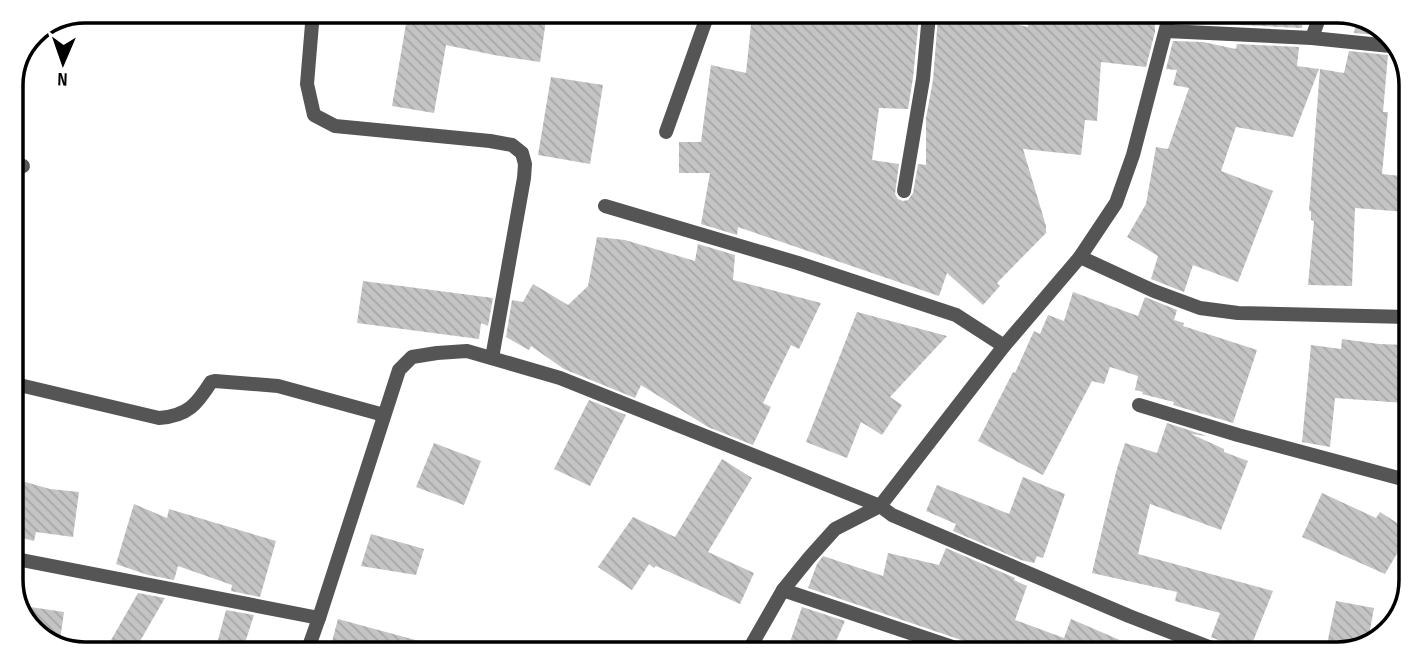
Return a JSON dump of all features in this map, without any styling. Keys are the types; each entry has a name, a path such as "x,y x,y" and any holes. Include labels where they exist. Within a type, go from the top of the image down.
{"street":[{"path":"312,23 307,84 314,115 335,126 490,141 512,145 523,153 524,178 492,358"},
{"path":"666,132 705,23"},
{"path":"904,191 923,79 928,23"},
{"path":"1312,38 1317,23"},
{"path":"753,642 783,590 835,529 880,506 1004,346 1080,257 1116,203 1133,155 1168,24 1385,45"},
{"path":"605,206 798,263 956,315 1004,346"},
{"path":"1080,257 1154,291 1200,308 1238,313 1399,317"},
{"path":"310,642 399,370 412,357 467,351 560,378 880,506 892,515 1196,642"},
{"path":"23,386 159,418 183,413 195,405 211,382 215,381 278,386 384,415"},
{"path":"1139,405 1399,478"},
{"path":"23,560 319,618"},
{"path":"783,590 937,642"}],"building":[{"path":"406,23 546,23 540,62 446,45 434,113 392,106"},
{"path":"751,23 918,23 908,109 879,108 872,160 899,164 895,194 903,201 908,200 913,193 918,164 926,165 926,118 933,80 938,23 1011,23 1028,27 1028,23 1155,23 1146,67 1101,62 1097,121 1085,120 1081,155 1023,149 1046,233 997,283 1000,286 983,305 947,273 939,296 738,227 737,235 701,224 710,173 679,173 679,142 701,142 711,65 746,73"},
{"path":"1239,23 1302,23 1302,28"},
{"path":"1355,26 1373,35 1354,33"},
{"path":"1173,41 1203,42 1236,49 1237,44 1299,47 1297,66 1319,69 1293,137 1236,127 1221,171 1273,191 1238,282 1193,265 1184,292 1151,279 1158,256 1127,237 1146,204 1156,147 1168,149 1189,88 1173,85 1177,70 1166,69"},
{"path":"1349,51 1388,55 1383,112 1388,112 1382,174 1399,176 1399,211 1355,208 1352,286 1308,285 1314,221 1311,220 1309,211 1320,69 1344,73"},
{"path":"551,77 603,85 590,164 538,155"},
{"path":"597,237 625,240 695,261 698,244 735,255 733,280 821,303 799,349 791,345 763,403 771,407 753,445 708,427 641,385 635,398 564,369 531,346 529,350 506,337 512,300 523,302 533,284 568,305 588,286"},
{"path":"363,281 493,298 488,326 481,323 479,339 357,323"},
{"path":"1073,292 1138,316 1145,297 1177,310 1174,320 1184,323 1183,326 1257,350 1233,423 1142,394 1143,392 1135,390 1138,376 1110,367 1104,384 1092,381 1043,475 978,441 1013,372 1015,373 1034,331 1040,334 1048,315 1064,321"},
{"path":"857,312 947,336 890,397 902,405 882,435 861,422 847,458 806,442"},
{"path":"1342,339 1399,345 1399,403 1335,398 1330,447 1302,442 1311,345 1341,349"},
{"path":"589,400 626,415 590,486 554,469"},
{"path":"1167,423 1207,436 1191,434 1224,449 1224,452 1248,461 1221,530 1150,504 1138,554 1273,591 1253,642 1224,642 1211,637 1220,613 1175,601 1177,592 1092,573 1125,443 1157,453"},
{"path":"434,443 481,461 464,505 416,487"},
{"path":"722,459 752,478 708,552 754,573 740,604 649,564 632,590 598,567 633,517 675,537"},
{"path":"1023,477 1065,494 1043,558 1037,556 1034,563 953,531 956,524 926,511 937,485 1009,514"},
{"path":"23,481 50,489 79,492 73,537 36,532 34,541 23,538"},
{"path":"1322,493 1376,518 1380,512 1399,524 1399,550 1385,574 1302,537"},
{"path":"134,504 167,518 169,509 276,541 260,597 231,591 232,585 178,566 174,580 116,564"},
{"path":"371,534 424,549 416,575 361,566"},
{"path":"946,548 1015,578 1014,580 1027,586 1015,620 1064,638 1071,619 1124,642 967,642 808,588 823,556 883,576 888,553 939,565"},
{"path":"138,593 165,598 139,642 110,642"},
{"path":"1336,601 1374,608 1369,634 1345,642 1327,642"},
{"path":"29,607 64,612 60,638 41,624"},
{"path":"802,607 845,621 836,642 790,642"},
{"path":"226,610 254,615 245,642 218,640"},
{"path":"338,619 419,641 419,642 332,642"}]}
